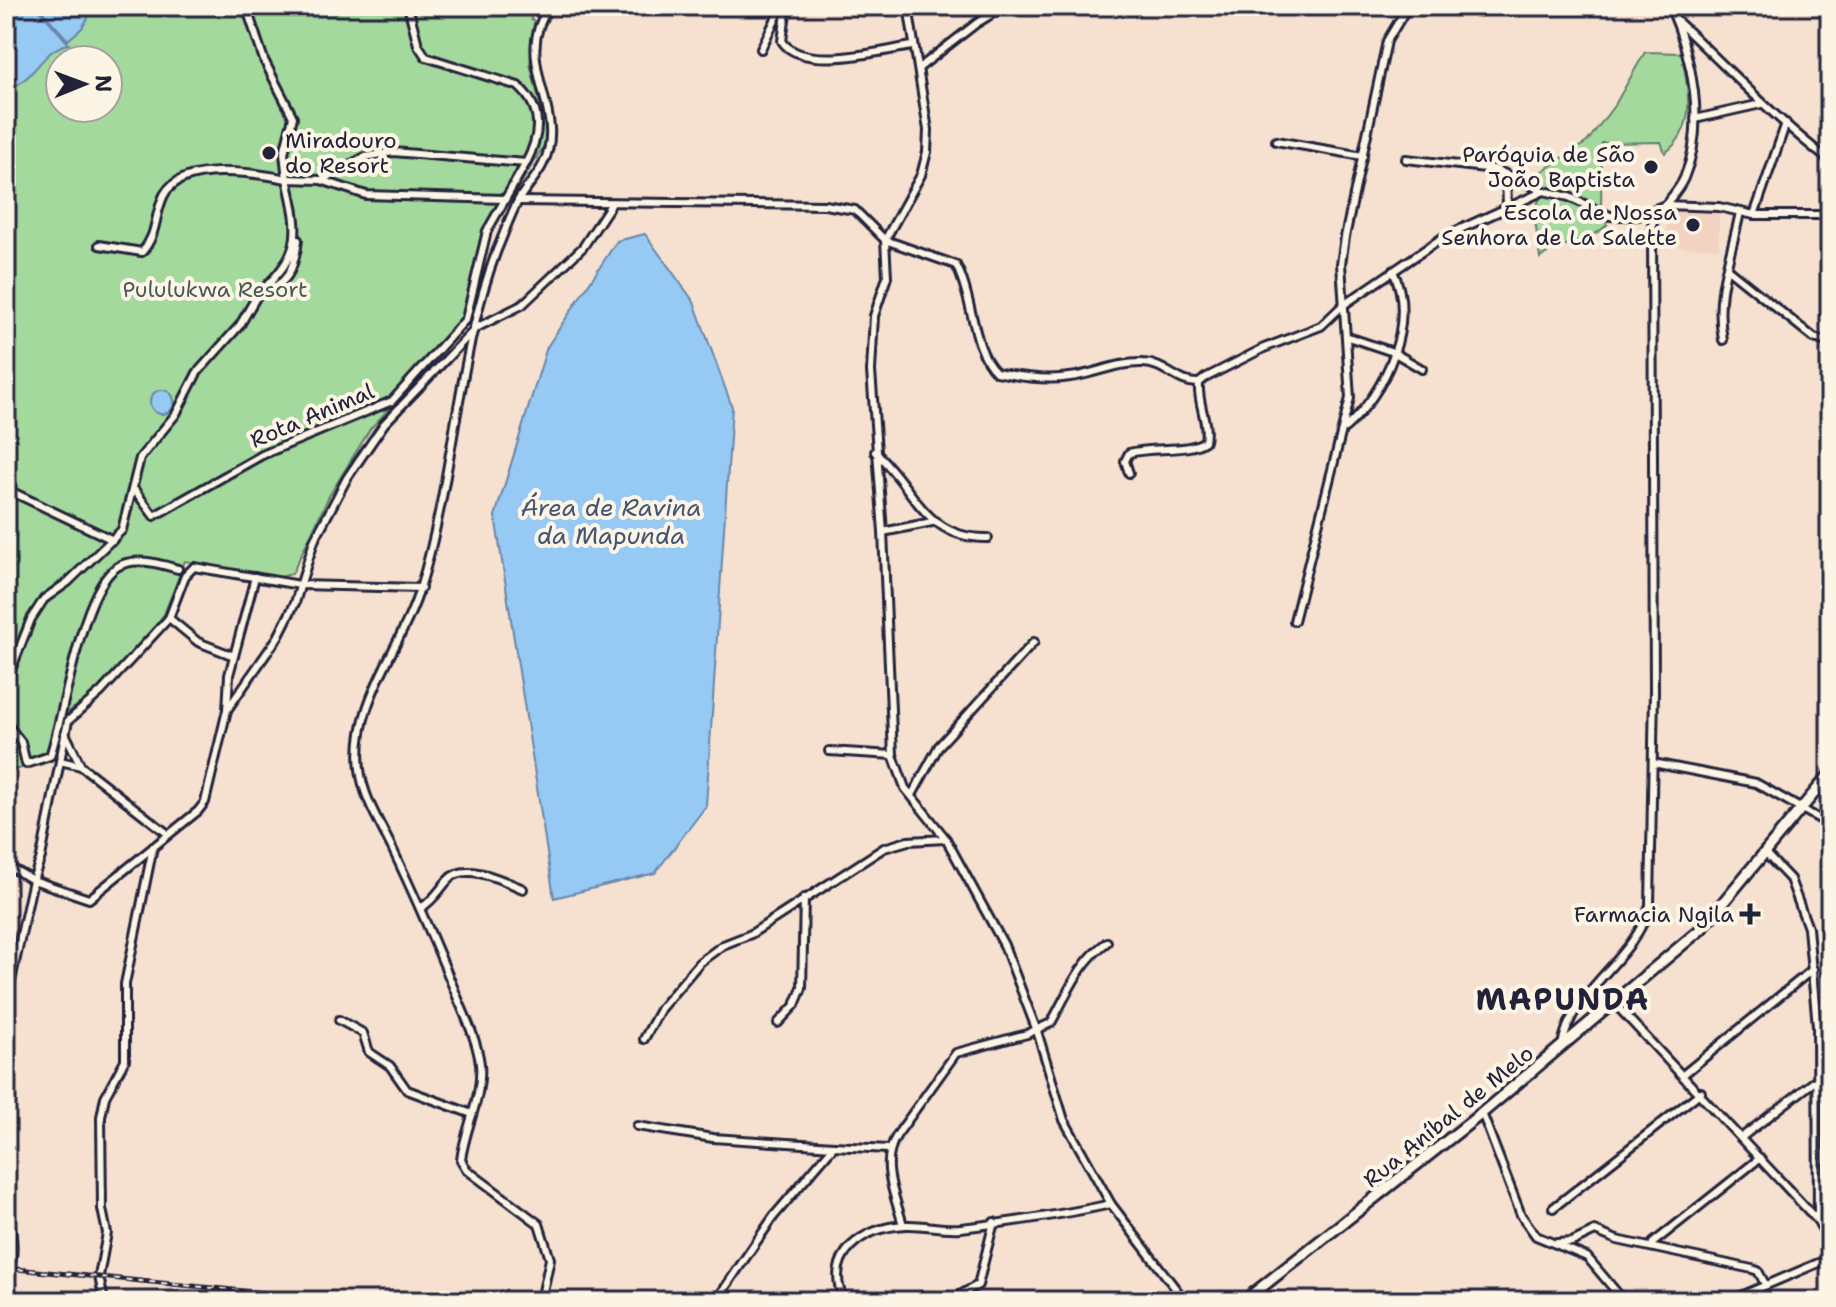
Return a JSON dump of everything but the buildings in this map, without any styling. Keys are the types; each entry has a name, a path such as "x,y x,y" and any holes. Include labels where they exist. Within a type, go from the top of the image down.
{"street":[{"path":"246,6 264,60 293,117 284,153 298,240 291,273 286,281 258,294"},
{"name":"Rota Animal","path":"133,488 154,516 262,455 392,401 466,319 487,231 532,150 538,118 528,95 518,86 426,57 418,45 408,6"},
{"path":"541,1301 550,1259 539,1224 467,1170 461,1160 479,1090 480,1063 473,1037 421,908 368,798 360,772 359,747 363,716 421,588 444,493 476,328 496,252 518,201 543,165 552,142 552,123 535,67 536,39 550,6"},
{"path":"784,6 782,41 788,51 819,57 854,56 912,46"},
{"path":"761,49 784,6"},
{"path":"908,6 912,46 919,68 928,130 927,152 921,175 885,240 887,277 874,316 871,371 883,532 893,755 905,788 946,839 1004,945 1037,1031 1064,1120 1111,1204 1185,1301"},
{"path":"919,68 977,23 1005,6"},
{"path":"1294,621 1350,398 1341,264 1387,41 1408,6"},
{"path":"1561,1048 1572,1015 1633,944 1644,926 1650,905 1653,763 1649,313 1652,225 1684,178 1695,119 1690,65 1670,6"},
{"path":"1675,18 1737,76 1761,104 1830,161"},
{"path":"1695,119 1761,104"},
{"path":"1754,215 1786,123"},
{"path":"1276,141 1363,156"},
{"path":"321,180 365,157 393,152 526,163"},
{"path":"1406,159 1458,162 1494,169 1506,177 1569,197 1610,216 1638,216 1665,205 1719,207 1754,215 1830,215"},
{"path":"99,245 142,252 156,230 165,193 174,182 222,172 321,180 366,195 505,199"},
{"path":"1506,177 1507,205"},
{"path":"518,201 825,205 855,210 885,240 956,265 964,280 982,350 996,372 1021,377 1070,377 1120,365 1155,363 1188,383 1199,383 1264,348 1321,326 1342,306 1445,236 1507,205 1544,191"},
{"path":"227,710 278,637 314,541 347,478 384,424 476,328 522,305 583,247 612,203"},
{"path":"1723,340 1718,301 1729,270 1740,212"},
{"path":"6,683 31,619 44,599 68,582 122,530 128,516 140,458 176,414 197,373 240,325 258,294 298,240"},
{"path":"1729,270 1814,338 1830,343"},
{"path":"1344,429 1367,409 1381,389 1393,352 1401,308 1401,287 1393,271"},
{"path":"1348,337 1393,352 1422,369"},
{"path":"1129,473 1125,461 1129,453 1163,447 1197,447 1205,441 1199,383"},
{"path":"875,452 894,469 932,522 970,538 988,538"},
{"path":"6,489 113,540"},
{"path":"883,532 932,522"},
{"path":"6,723 21,742 26,764 50,756 79,643 102,580 119,565 134,562 178,569"},
{"path":"6,1004 33,880 41,857 68,721 101,692 169,618 185,576 194,567 300,585 421,588"},
{"path":"6,865 33,880 89,899 198,811 205,802 227,710 234,656 255,577"},
{"path":"169,618 198,642 234,656"},
{"path":"912,795 939,746 1034,642"},
{"path":"64,733 81,766"},
{"path":"829,751 893,755"},
{"path":"60,761 81,766 168,834"},
{"path":"1653,763 1756,783 1830,825"},
{"name":"Rua Aníbal de Melo","path":"1244,1301 1482,1113 1701,929 1830,774"},
{"path":"644,1039 661,1008 700,962 884,848 908,841 946,839"},
{"path":"104,1301 99,1276 107,1233 102,1209 101,1117 105,1097 125,1060 125,984 153,846"},
{"path":"1766,854 1790,879 1802,902 1813,969 1817,1026 1818,1221"},
{"path":"421,908 435,899 446,881 458,874 491,876 523,889"},
{"path":"778,1023 795,1005 802,988 804,898"},
{"path":"903,1225 888,1171 888,1149 956,1053 1037,1031 1051,1023 1073,977 1088,957 1107,942"},
{"path":"1684,1074 1813,969"},
{"path":"1615,1004 1701,1092 1818,1221 1830,1244"},
{"path":"339,1020 363,1033 369,1052 390,1066 407,1090 472,1114"},
{"path":"1817,1026 1830,1026"},
{"path":"1742,1137 1816,1080"},
{"path":"1553,1208 1701,1092"},
{"path":"1482,1113 1521,1215 1536,1236 1549,1243 1573,1248 1587,1257 1624,1301"},
{"path":"637,1126 713,1138 888,1149"},
{"path":"716,1301 774,1216 834,1146"},
{"path":"1653,1243 1760,1158"},
{"path":"844,1301 837,1281 837,1264 846,1246 870,1233 903,1225 957,1229 994,1222 1057,1217 1111,1204"},
{"path":"6,1206 11,1269 6,1276"},
{"path":"949,1301 978,1285 994,1222"},
{"path":"1549,1243 1572,1242 1595,1231 1617,1240 1752,1269 1758,1271 1765,1284"},
{"path":"1729,1301 1830,1258"}],"shaded area":[{"name":"Escola de Nossa Senhora de La Salette","path":"1667,207 1719,207 1719,248 1666,247"}],"green space":[{"name":"Pululukwa Resort","path":"6,6 531,6 531,20 534,21 530,64 547,132 546,142 489,236 468,324 370,429 329,496 292,574 280,577 185,561 164,614 147,637 91,696 62,716 50,761 6,772"},
{"path":"1645,52 1682,53 1688,94 1687,120 1683,132 1665,153 1661,142 1602,143 1601,207 1607,225 1591,236 1540,258 1534,212 1543,191 1533,177 1587,142 1616,103"}],"water":[{"path":"6,6 36,6 69,44 44,44 44,59 20,83 6,87"},
{"path":"42,6 90,6 92,11 82,28 68,40 41,10"},
{"name":"Área de Ravina da Mapunda","path":"645,234 694,302 732,407 706,806 655,873 554,898 495,516 547,347 617,241"},
{"path":"162,390 170,394 174,402 170,410 162,414 154,410 150,402 154,394"}],"railway":[{"path":"6,1268 347,1301"}],"place":[{"name":"Miradouro do Resort","path":"269,153"},
{"name":"Paróquia de São João Baptista","path":"1651,167"},
{"name":"Escola de Nossa Senhora de La Salette","path":"1693,225"},
{"name":"Farmacia Ngila","path":"1750,914"}],"district":[{"name":"MAPUNDA","path":"1563,1000"}]}
